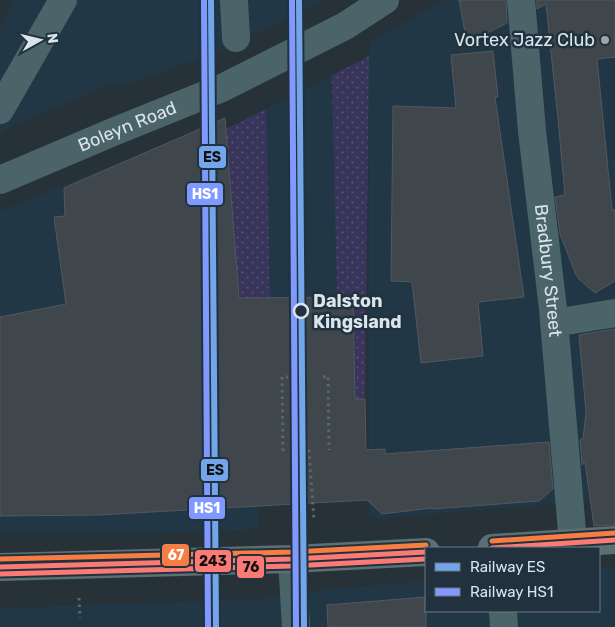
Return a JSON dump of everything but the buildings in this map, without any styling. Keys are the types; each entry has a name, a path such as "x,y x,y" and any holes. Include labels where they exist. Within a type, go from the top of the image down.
{"highway":[{"path":"514,547 615,540"},
{"path":"0,567 292,559 425,552"}],"street":[{"path":"0,110 63,0"},
{"path":"234,0 236,38"},
{"name":"Boleyn Road","path":"0,180 222,88 344,26 385,0"},
{"name":"Bradbury Street","path":"520,0 532,131 554,323 573,543"},
{"path":"554,323 615,313"},
{"path":"292,559 296,627"},
{"path":"503,612 504,627"}],"path":[{"path":"283,451 282,376 288,377"},
{"path":"323,377 328,376 329,450"},
{"path":"309,450 314,520"},
{"path":"78,595 80,618"}],"shaded area":[{"path":"13,0 322,0 220,51 121,87 112,84 3,130 0,134 0,28"},
{"path":"445,0 615,0 615,499 369,519 369,112 365,399 366,482 257,506 259,529 140,534 0,533 0,211 225,119 227,129 369,56 370,41"},
{"path":"369,56 365,399 355,399 353,297 337,297 332,75"},
{"path":"266,109 270,297 253,298 246,392 226,129"},
{"path":"600,568 615,568 615,627 0,627 0,608 263,599 338,588 425,581 425,612 600,612"}],"rail line":[{"name":"HS1","path":"204,0 208,627"},
{"name":"ES","path":"211,0 216,627"},
{"name":"HS1","path":"292,0 296,627"},
{"name":"ES","path":"299,0 304,627"}],"transit line":[{"name":"67","path":"492,541 615,533"},
{"name":"243","path":"507,547 615,540"},
{"name":"67","path":"0,559 292,552 426,545"},
{"name":"243","path":"0,567 292,559 425,552"},
{"name":"76","path":"0,574 292,566 425,559"}],"place":[{"name":"Vortex Jazz Club","path":"605,40"},
{"name":"Dalston Kingsland","path":"301,311"}]}
